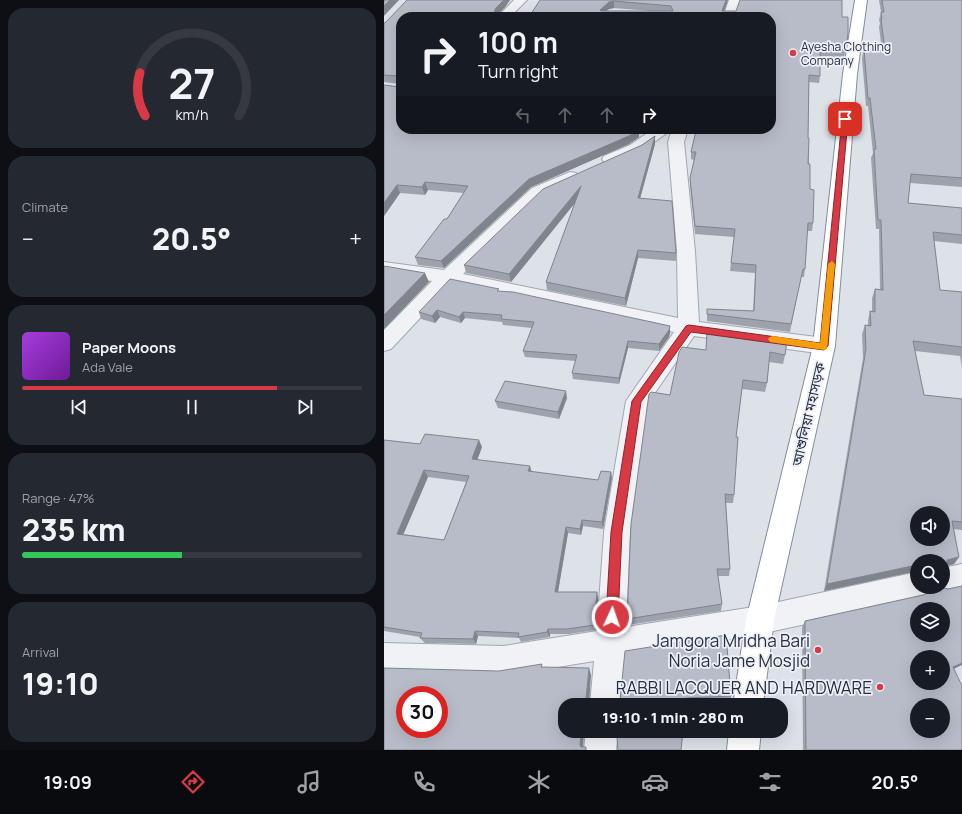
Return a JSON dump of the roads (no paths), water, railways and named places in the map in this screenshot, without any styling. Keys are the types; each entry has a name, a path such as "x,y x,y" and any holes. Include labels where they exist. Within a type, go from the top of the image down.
{"highway":[{"name":"আশুলিয়া মহাসড়ক","path":"749,698 760,620 824,346 850,74 861,0"},
{"path":"743,750 744,738"}],"street":[{"path":"509,12 520,0"},
{"path":"731,12 736,0"},
{"path":"384,343 448,277 538,192 636,148 657,134"},
{"path":"606,698 611,646 617,532 637,401 689,328 686,251 676,142 678,134"},
{"path":"384,268 448,277 689,328 824,346"},
{"path":"950,580 962,577"},
{"path":"384,658 504,661 611,646 760,620 910,588"},
{"path":"600,750 601,738"}],"place":[{"name":"Ayesha Clothing Company","path":"793,53"},
{"name":"Jamgora Mridha Bari Noria Jame Mosjid","path":"818,650"},
{"name":"RABBI LACQUER AND HARDWARE","path":"880,687"}]}
